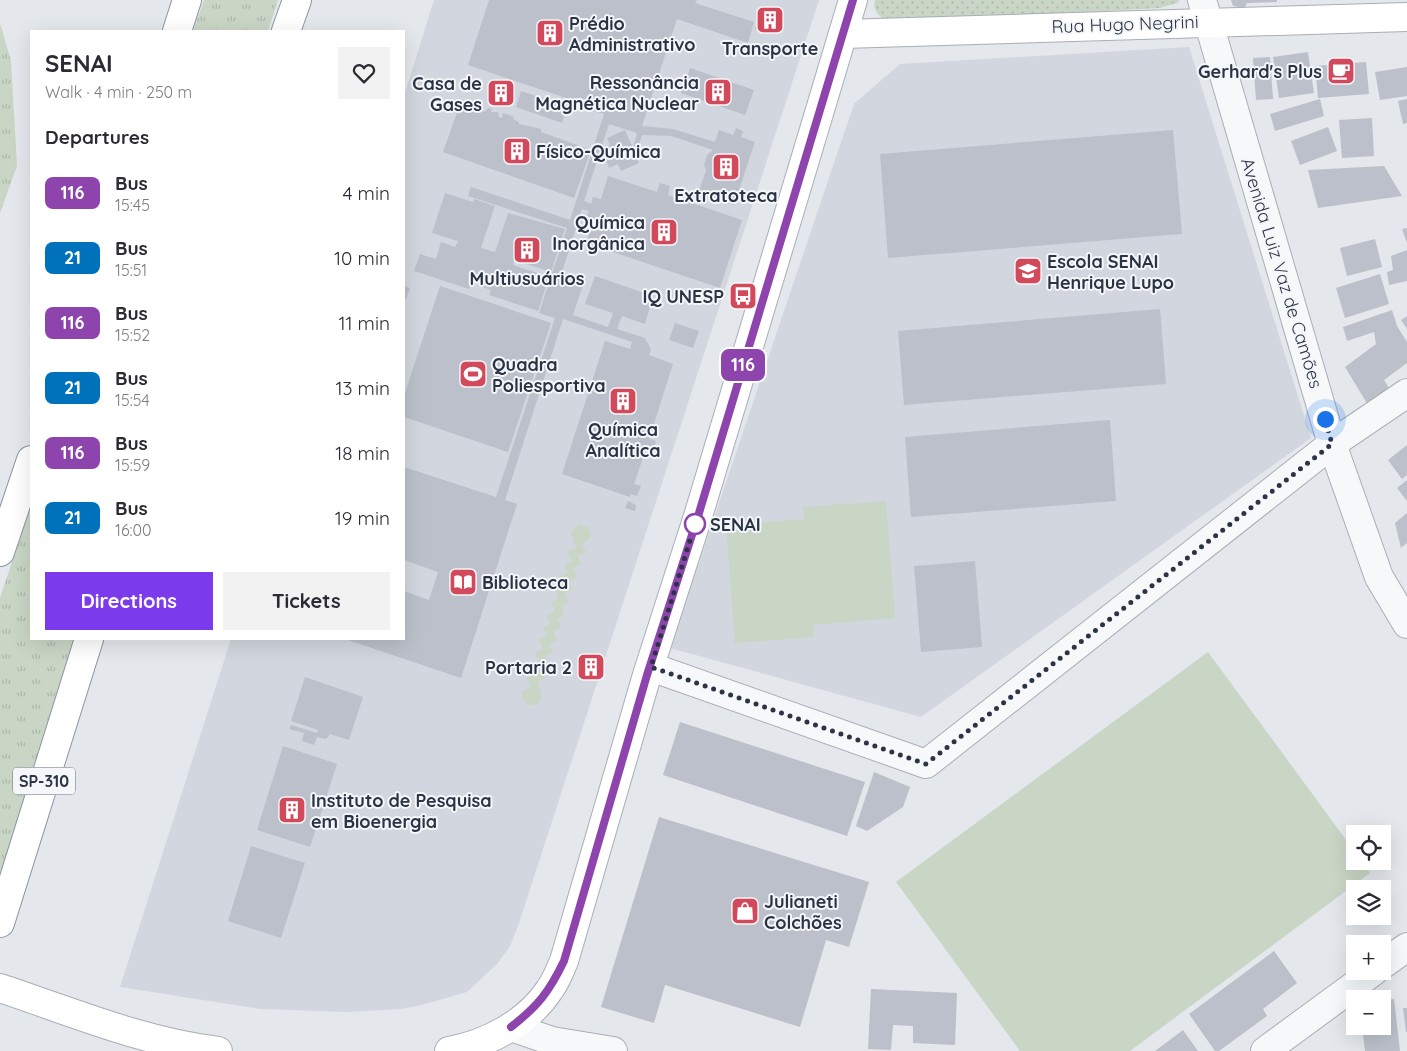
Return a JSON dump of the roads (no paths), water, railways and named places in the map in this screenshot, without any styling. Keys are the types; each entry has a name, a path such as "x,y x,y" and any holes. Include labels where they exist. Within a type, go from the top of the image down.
{"main road":[{"path":"177,30 188,0"},
{"path":"285,30 293,0"},
{"path":"285,30 297,0"},
{"path":"449,1051 472,1047 511,1027 529,1013 550,989 564,961 853,0"},
{"name":"Rua Hugo Negrini","path":"843,34 1204,11 1375,9 1407,17"},
{"path":"0,552 30,463"},
{"name":"SP-310","path":"0,923 89,640"},
{"path":"0,988 127,1032 190,1048 218,1051"}],"street":[{"name":"Avenida Luiz Vaz de Camões","path":"1204,11 1332,444 1379,577 1407,624"},
{"path":"651,667 926,764 1332,444 1407,393"},
{"path":"1391,959 1407,947"},
{"path":"1265,1051 1362,980"},
{"path":"511,1027 554,1046 613,1051"}],"place":[{"name":"Transporte","path":"770,20"},
{"name":"Prédio Administrativo","path":"550,33"},
{"name":"Gerhard's Plus","path":"1341,71"},
{"name":"Ressonância Magnética Nuclear","path":"718,92"},
{"name":"Casa de Gases","path":"501,93"},
{"name":"Físico-Química","path":"517,151"},
{"name":"Extratoteca","path":"726,167"},
{"name":"Química Inorgânica","path":"664,232"},
{"name":"Multiusuários","path":"527,250"},
{"name":"Escola SENAI Henrique Lupo","path":"1028,271"},
{"name":"IQ UNESP","path":"743,296"},
{"name":"Quadra Poliesportiva","path":"473,374"},
{"name":"Química Analítica","path":"623,401"},
{"name":"SENAI","path":"695,524"},
{"name":"Biblioteca","path":"463,582"},
{"name":"Portaria 2","path":"591,667"},
{"name":"Instituto de Pesquisa em Bioenergia","path":"292,810"},
{"name":"Julianeti Colchões","path":"745,911"}]}
